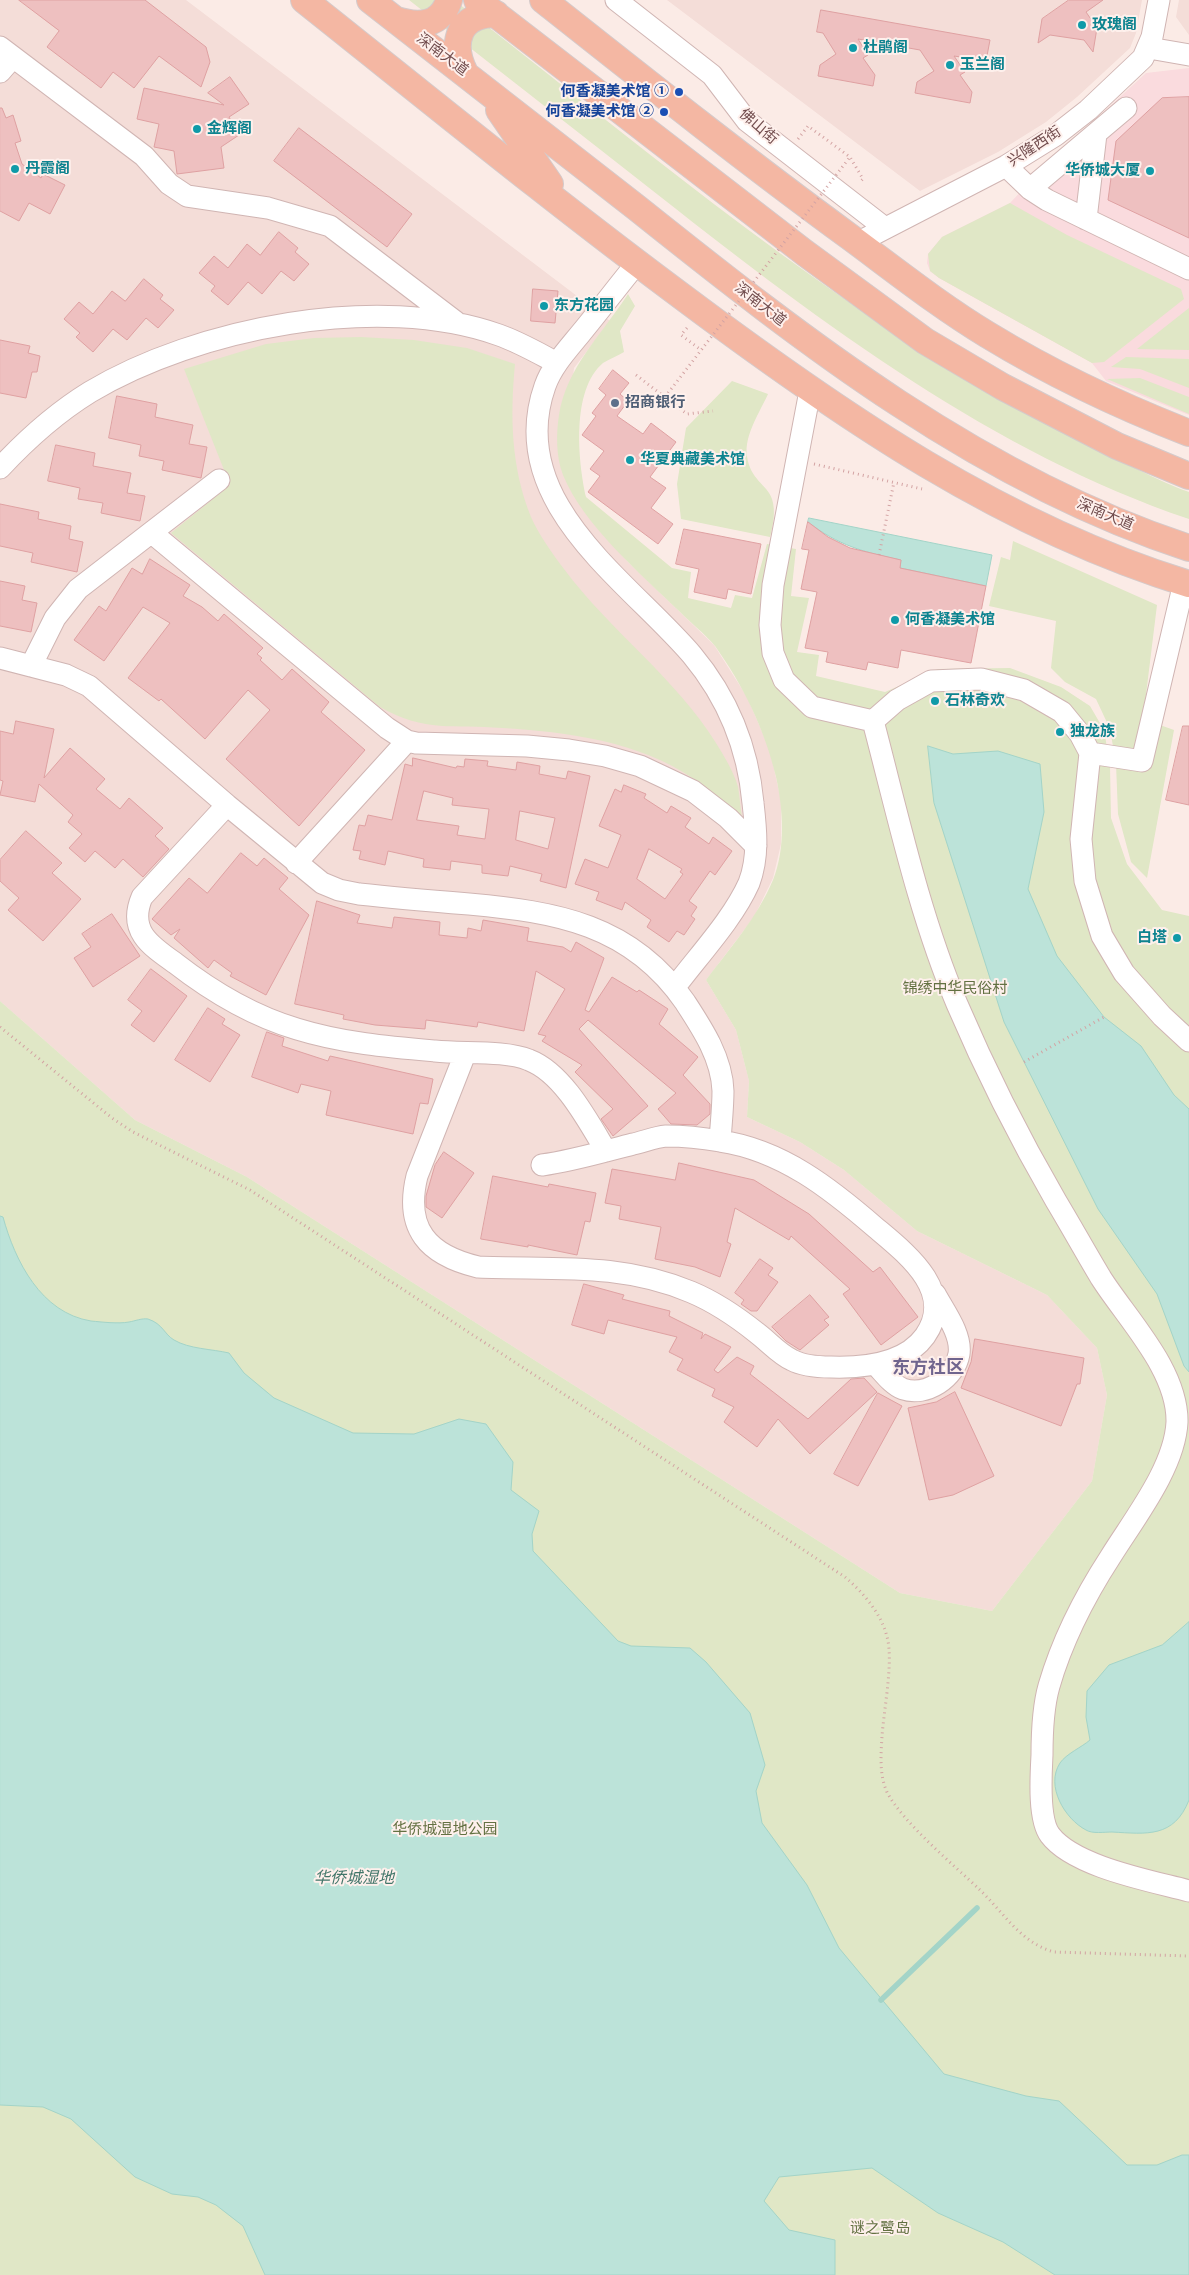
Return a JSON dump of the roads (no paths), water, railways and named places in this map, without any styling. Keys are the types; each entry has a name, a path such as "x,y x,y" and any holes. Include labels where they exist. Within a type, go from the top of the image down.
{"main road":[{"path":"304,0 637,263 810,391 990,501 1080,545 1186,584"},
{"name":"深南大道","path":"370,0 780,321 881,392 996,464 1048,491 1112,519 1189,548"},
{"path":"396,20 421,25 432,22 441,16 449,0"},
{"path":"543,0 787,191 858,242 917,288 988,335 1102,396 1189,433"},
{"path":"566,207 474,80 457,52 461,31 466,24 486,7 668,148 925,341 1003,387 1118,446 1189,476"},
{"path":"668,148 787,191"},
{"path":"988,335 1118,446"},
{"path":"996,464 1048,506 1128,563"}],"street":[{"name":"佛山街","path":"616,0 712,76 747,121 885,228"},
{"name":"兴隆西街","path":"858,242 1006,166 1056,135 1088,110 1134,67 1149,48 1159,0"},
{"path":"1149,48 1189,55"},
{"path":"4,58 144,156 169,184 187,196 268,208 330,226 459,324"},
{"path":"1030,189 1126,108"},
{"path":"1086,219 1096,134"},
{"path":"1006,166 1030,189 1086,219 1189,269"},
{"path":"637,263 557,363 546,384 540,405 539,439 544,478 556,504 594,554 692,655 715,686 740,736 748,768 756,846 754,866 739,903 674,987"},
{"path":"0,468 33,434 90,392 140,368 216,339 300,321 386,316 459,324 499,335 557,363"},
{"path":"810,391 774,585 770,625 773,653 784,680 812,707 873,721"},
{"path":"31,666 65,603 78,589 219,480"},
{"path":"152,533 387,728 407,741 416,743 527,746 569,750 606,756 640,766 693,791 728,818 756,846"},
{"path":"1090,753 1142,761 1186,584"},
{"path":"0,658 66,676 89,686 227,805 322,883 339,890 359,894 511,908 570,918 622,942 649,962 674,987 699,1023 716,1056 723,1090 720,1140"},
{"path":"873,721 897,700 931,681 982,679 1024,690 1062,712 1080,734 1090,753 1080,839 1085,882 1102,936 1124,973 1162,1016 1189,1041"},
{"path":"873,721 927,922 956,1003 1013,1126 1103,1281 1158,1358 1170,1387 1177,1420 1172,1448 1146,1504 1111,1556 1077,1614 1048,1688 1042,1743 1040,1799 1049,1834 1076,1856 1115,1871 1189,1890"},
{"path":"296,863 407,741"},
{"path":"227,805 142,897 137,909 136,922 143,936 164,956 193,977 238,1003 296,1029 369,1044 466,1054 518,1056 543,1068 569,1094 606,1151"},
{"path":"466,1054 417,1176 412,1196 414,1217 422,1233 437,1252 456,1262 478,1267 575,1267 641,1275 692,1292 716,1304 794,1361 831,1367 875,1364 908,1353 921,1342 933,1320 935,1306 933,1291"},
{"path":"542,1165 565,1162 665,1136 720,1140 748,1147 787,1163 829,1188 917,1265 955,1332 958,1343 959,1354 947,1376 937,1384 915,1391 895,1385 875,1364"}],"water":[{"path":"809,518 992,555 986,586 900,568 901,560 864,551 830,537 808,522"},
{"path":"928,746 953,754 998,751 1040,764 1044,812 1028,889 1057,956 1104,1017 1141,1046 1174,1095 1189,1109 1189,1372 1184,1366 1157,1294 1098,1209 1004,1022 934,803"},
{"name":"华侨城湿地","path":"0,1216 3,1217 8,1234 23,1267 33,1282 44,1296 58,1308 73,1316 91,1321 110,1323 125,1323 141,1319 153,1321 171,1338 180,1343 229,1353 244,1373 274,1398 353,1433 414,1434 459,1419 486,1424 513,1462 511,1490 539,1511 532,1534 533,1551 618,1641 631,1646 690,1648 706,1662 750,1713 765,1765 756,1791 762,1823 807,1885 839,1948 944,2074 1026,2096 1059,2101 1127,2165 1157,2165 1182,2155 1189,2155 1189,2275 1055,2275 1003,2242 938,2213 872,2168 779,2177 764,2201 789,2230 835,2240 835,2275 265,2275 243,2226 216,2205 198,2197 172,2194 135,2177 71,2119 43,2107 0,2105"},
{"path":"1189,1622 1189,1800 1176,1821 1158,1831 1137,1833 1086,1830 1078,1825 1065,1810 1056,1791 1055,1782 1056,1772 1060,1763 1090,1740 1086,1717 1087,1691 1109,1665 1162,1645"}],"waterway":[{"path":"881,2000 977,1908"}],"place":[{"name":"玫瑰阁","path":"1082,25"},
{"name":"杜鹃阁","path":"853,48"},
{"name":"玉兰阁","path":"950,65"},
{"name":"何香凝美术馆 ①","path":"679,92"},
{"name":"何香凝美术馆 ②","path":"664,112"},
{"name":"金辉阁","path":"197,129"},
{"name":"丹霞阁","path":"15,169"},
{"name":"华侨城大厦","path":"1150,171"},
{"name":"东方花园","path":"544,306"},
{"name":"招商银行","path":"615,403"},
{"name":"华夏典藏美术馆","path":"630,460"},
{"name":"何香凝美术馆","path":"895,620"},
{"name":"石林奇欢","path":"935,701"},
{"name":"独龙族","path":"1060,732"},
{"name":"白塔","path":"1177,938"}],"district":[{"name":"东方社区","path":"928,1368"}],"park label":[{"name":"锦绣中华民俗村","path":"955,989"},
{"name":"华侨城湿地公园","path":"445,1830"},
{"name":"谜之鹭岛","path":"880,2229"}]}
